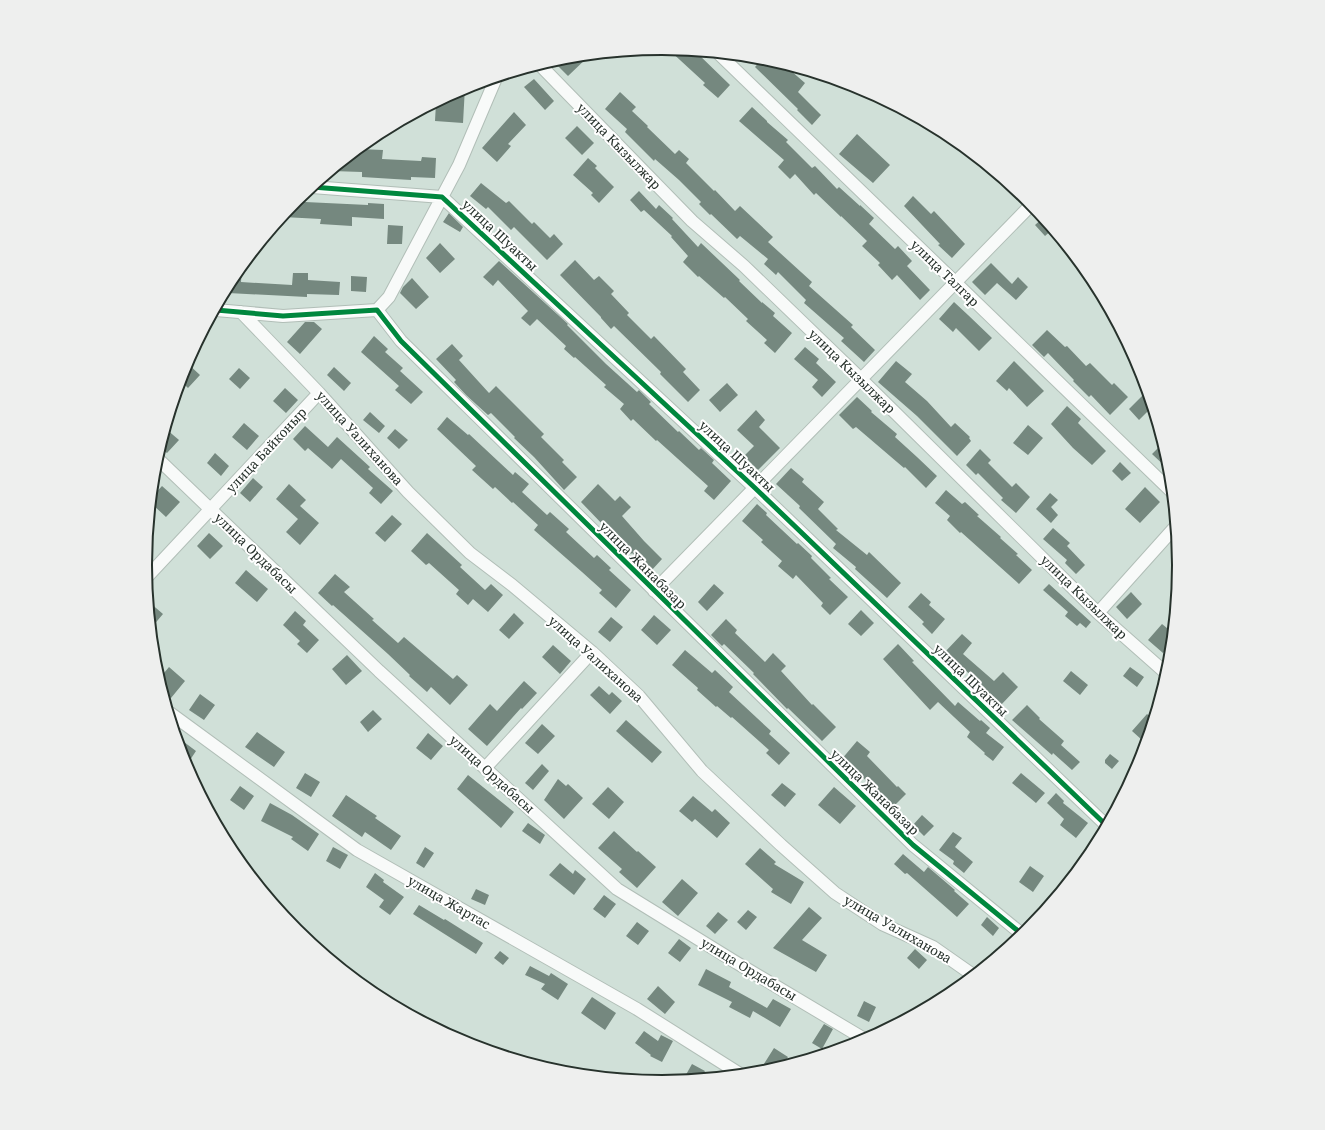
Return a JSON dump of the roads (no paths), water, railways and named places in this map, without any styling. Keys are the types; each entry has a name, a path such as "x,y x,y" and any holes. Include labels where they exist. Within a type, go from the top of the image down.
{"street":[{"name":"улица Талгар","path":"724,59 1166,486"},
{"name":"улица Кызылжар","path":"545,69 692,221 744,266 861,379 1098,613 1162,669"},
{"path":"221,310 282,316 377,310 389,297 459,165 493,84"},
{"path":"320,188 442,197"},
{"name":"улица Шуакты","path":"442,197 755,488 1103,822"},
{"path":"654,591 1027,209"},
{"name":"улица Жанабазар","path":"377,310 401,341 913,845 1018,931"},
{"name":"улица Уалиханова","path":"241,312 319,393 408,492 470,553 512,585 592,652 639,696 702,770 781,845 835,893 882,924 933,947 969,973"},
{"name":"улица Байконыр","path":"152,571 319,393"},
{"name":"улица Ордабасы","path":"163,463 379,671 617,888 737,963 859,1036"},
{"path":"1098,613 1171,532"},
{"path":"486,767 592,652"},
{"name":"улица Жартас","path":"176,718 357,850 637,1009 734,1070"}]}
